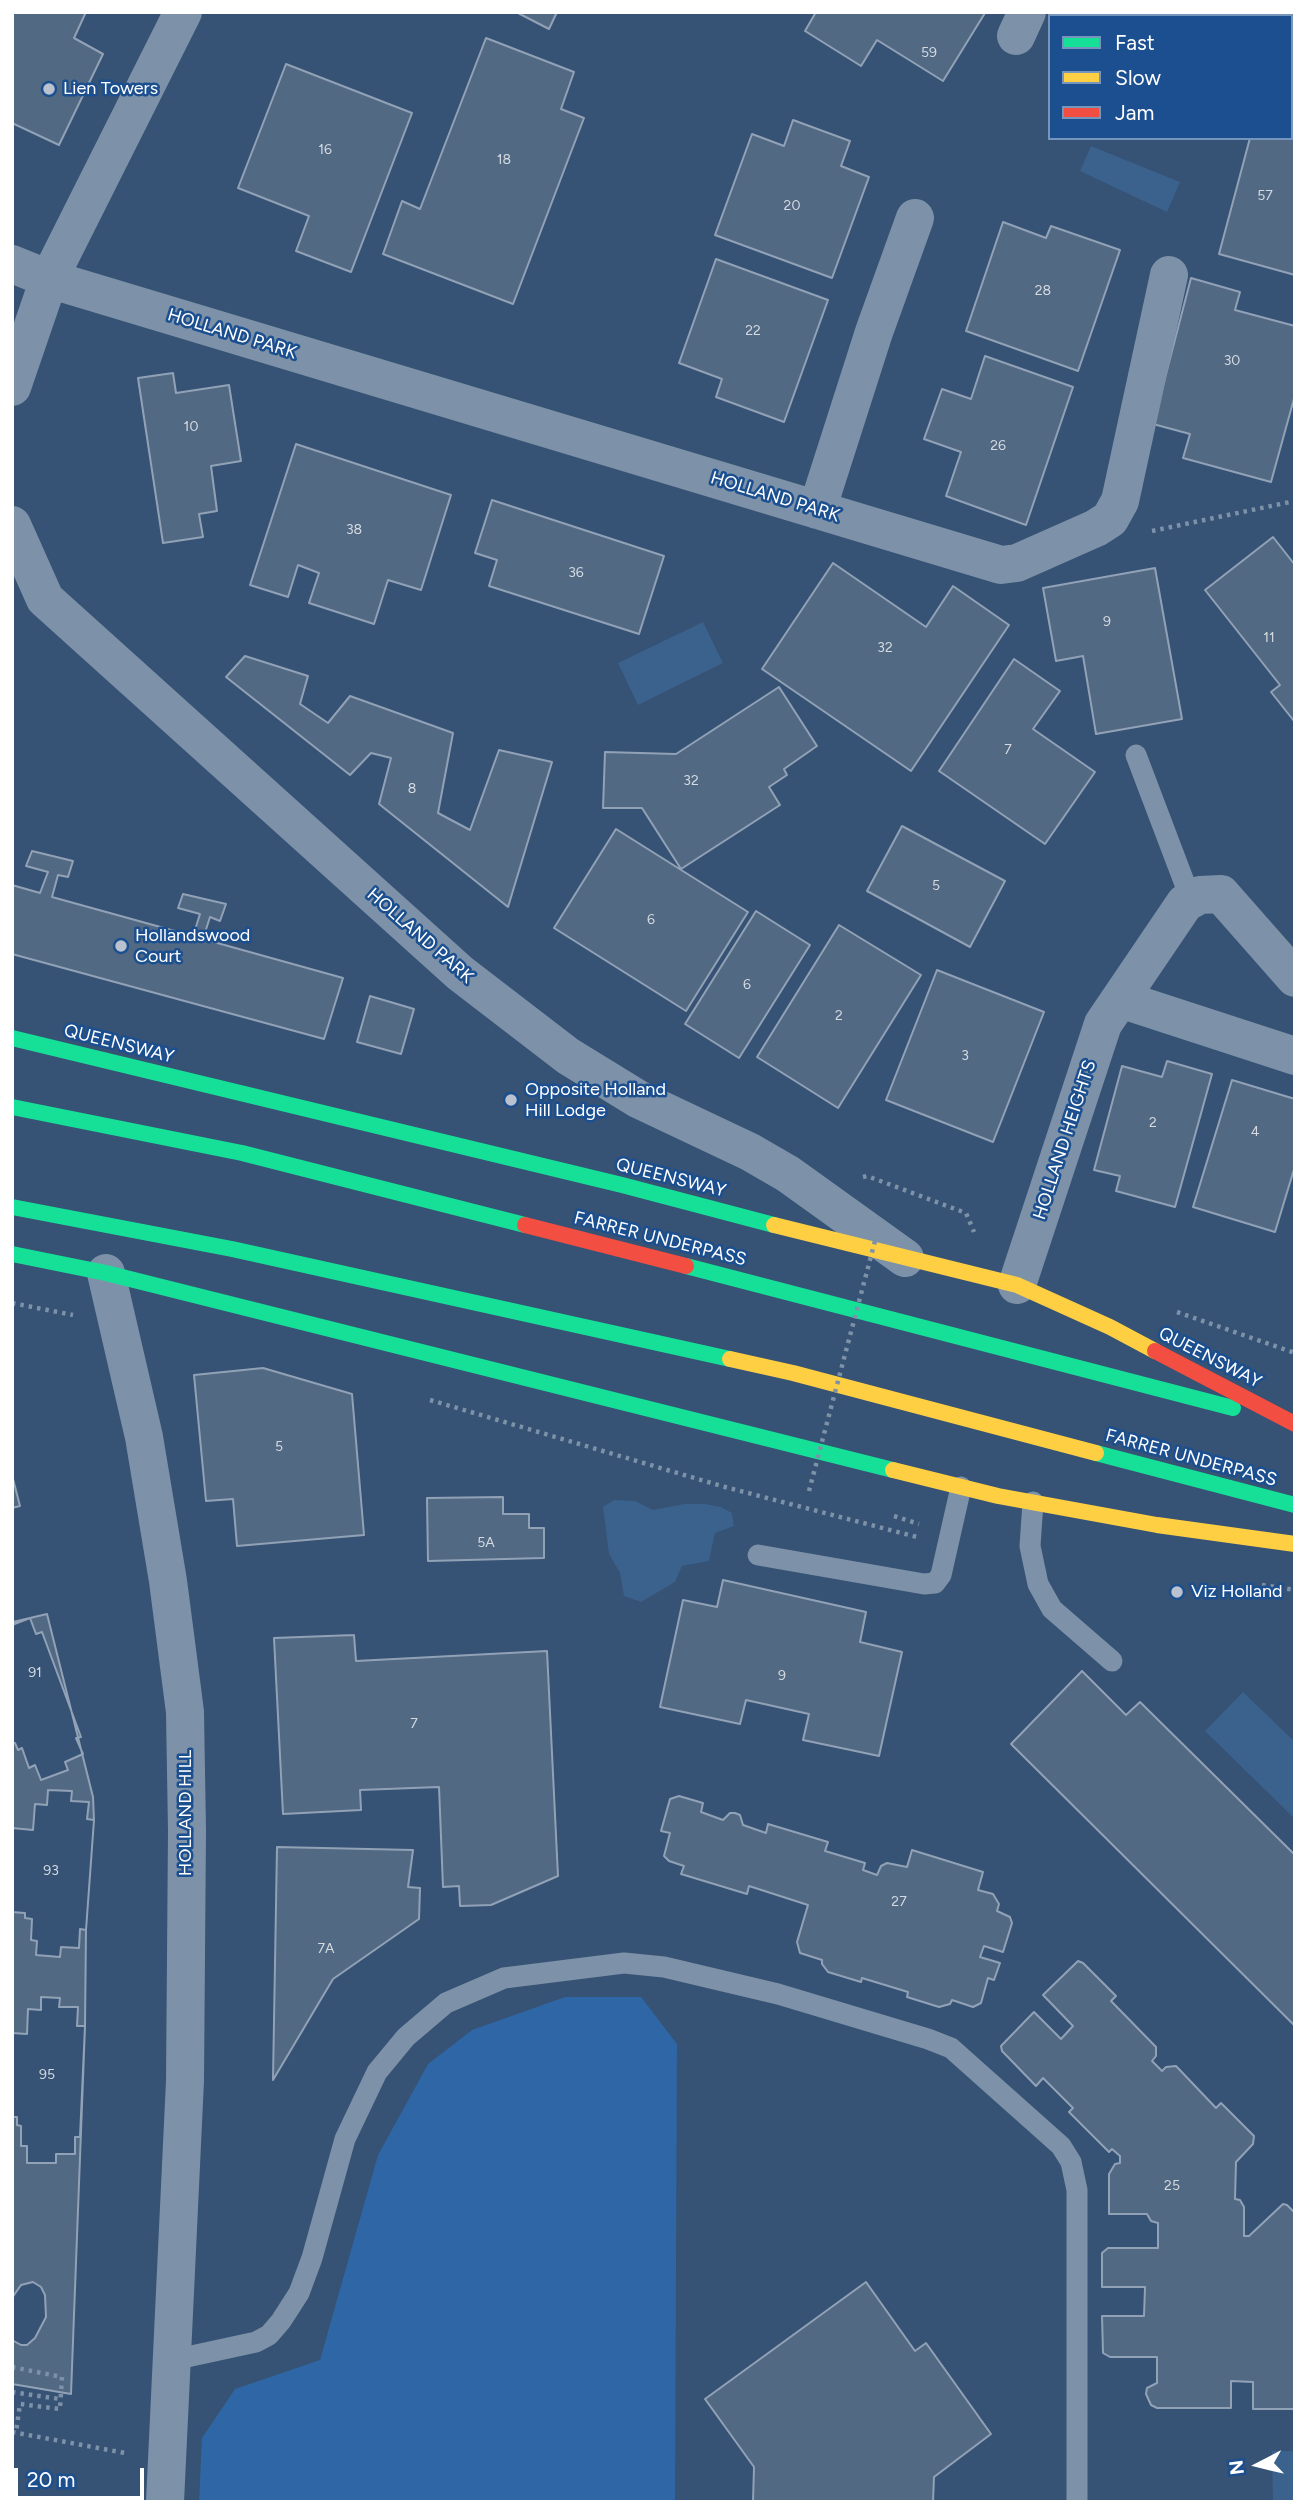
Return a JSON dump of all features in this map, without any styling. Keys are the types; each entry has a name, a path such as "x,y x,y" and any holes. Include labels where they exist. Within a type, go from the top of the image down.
{"highway":[{"name":"QUEENSWAY","path":"12,1038 609,1182 905,1258 1022,1272 1110,1327 1295,1424"},
{"name":"FARRER UNDERPASS","path":"12,1107 242,1153 897,1319 1295,1424"},
{"name":"FARRER UNDERPASS","path":"12,1207 232,1249 793,1373 1295,1505"},
{"path":"12,1254 106,1273 961,1487 1157,1525 1295,1544"}],"street":[{"path":"12,387 49,279 183,12"},
{"path":"817,510 874,332 915,218"},
{"name":"HOLLAND PARK","path":"12,264 49,279 1001,565 1017,563 1096,528 1110,519 1120,501 1170,275"},
{"name":"HOLLAND PARK","path":"12,525 45,599 460,973 568,1056 638,1099 750,1152 788,1174 905,1258"},
{"path":"1191,900 1200,895 1221,894 1295,978"},
{"name":"HOLLAND HEIGHTS","path":"1022,1272 1103,1024 1185,903 1191,900"},
{"path":"1120,999 1295,1056"},
{"name":"HOLLAND HILL","path":"106,1273 145,1437 185,1712 185,2081 165,2502"}],"lane":[{"path":"1136,755 1191,900"},
{"path":"758,1555 924,1584 935,1583 941,1574 949,1545 961,1487"},
{"path":"1034,1502 1030,1545 1038,1584 1052,1609 1112,1661"},
{"path":"173,2360 256,2342 269,2335 281,2321 299,2293 312,2258 345,2139 377,2072 406,2037 446,2003 504,1978 624,1963 664,1967 778,1994 928,2039 951,2049 1061,2146 1071,2162 1077,2190 1077,2502"}],"path":[{"path":"815,1194 867,1176 966,1213 981,1246 1022,1272"},
{"path":"809,1491 880,1222"},
{"path":"12,1303 75,1316 117,1316"},
{"path":"421,1398 725,1487 949,1545"},
{"path":"12,2367 62,2377 60,2409 20,2404 14,2432 128,2453 127,2465"},
{"path":"12,2392 60,2399"}],"shaded area":[{"path":"1091,146 1180,182 1167,212 1080,171"},
{"path":"703,622 723,663 638,705 618,663"},
{"path":"614,1500 635,1501 653,1510 684,1504 721,1507 732,1513 734,1526 715,1533 709,1561 682,1566 675,1582 641,1602 624,1596 620,1573 609,1554 603,1507"},
{"path":"1243,1692 1295,1742 1295,1819 1205,1731"},
{"path":"565,1997 641,1997 677,2044 675,2502 199,2502 202,2438 235,2389 320,2360 378,2155 428,2064 472,2030"},
{"path":"1272,2451 1295,2451 1295,2502 1273,2502"}],"building":[{"name":"Lien Towers","path":"12,12 86,12 74,38 103,54 59,145 12,123"},
{"path":"516,12 557,12 549,29"},
{"path":"816,12 985,13 943,81 877,40 861,66 805,31"},
{"path":"486,38 574,72 561,109 584,118 513,304 383,254 402,201 420,209"},
{"path":"286,64 412,113 351,272 296,251 309,216 238,188"},
{"path":"1295,95 1295,275 1219,254 1249,140 1293,140"},
{"path":"793,120 850,141 841,166 869,177 832,278 715,235 752,134 784,146"},
{"path":"1003,222 1046,238 1051,226 1120,250 1078,371 966,331"},
{"path":"716,259 828,300 784,422 716,397 722,379 679,363"},
{"path":"1191,278 1240,292 1235,310 1295,326 1295,395 1271,482 1183,458 1190,434 1153,424"},
{"path":"985,356 1073,387 1026,525 946,496 961,452 924,439 942,389 971,399"},
{"path":"173,373 176,393 229,385 241,461 211,466 217,511 199,514 203,537 163,543 138,378"},
{"path":"296,444 451,495 421,590 388,580 374,624 309,603 319,573 298,565 288,597 250,585"},
{"path":"492,500 664,556 639,634 489,586 497,560 475,553"},
{"path":"1273,537 1295,565 1294,721 1271,692 1280,685 1205,590"},
{"path":"833,563 926,627 953,586 1009,625 911,771 762,669"},
{"path":"1155,568 1182,719 1096,734 1083,656 1056,661 1043,588"},
{"path":"245,656 308,676 300,704 328,723 350,696 453,733 438,813 470,830 499,750 552,762 508,907 379,804 391,758 371,753 350,775 226,677"},
{"path":"1014,659 1060,691 1033,729 1095,772 1045,844 939,771"},
{"path":"779,687 817,746 784,769 787,775 769,787 780,805 681,869 642,808 603,808 605,752 676,754"},
{"path":"902,826 1005,881 970,947 867,891"},
{"path":"616,829 748,912 686,1011 554,928"},
{"name":"Hollandswood Court","path":"32,851 73,861 68,877 58,875 52,897 193,936 200,914 178,908 183,894 226,904 220,921 210,917 203,939 343,978 324,1039 12,954 12,885 40,893 48,872 26,866"},
{"path":"756,911 810,945 739,1058 685,1024"},
{"path":"839,925 921,975 838,1108 757,1057"},
{"path":"937,970 1044,1012 993,1142 886,1100"},
{"path":"370,996 414,1009 401,1054 357,1042"},
{"path":"1167,1061 1212,1074 1175,1207 1116,1191 1120,1176 1094,1170 1122,1066 1162,1077"},
{"path":"1232,1080 1295,1099 1295,1166 1275,1232 1193,1207"},
{"path":"263,1368 352,1394 364,1535 237,1546 233,1499 206,1501 194,1375"},
{"path":"12,1475 20,1506 12,1508"},
{"path":"503,1497 503,1514 529,1514 529,1528 544,1528 544,1558 428,1561 427,1498"},
{"path":"723,1580 866,1612 860,1642 902,1652 879,1756 803,1740 809,1714 746,1700 740,1724 660,1707 683,1600 717,1607"},
{"path":"47,1614 93,1797 94,1820 86,1930 85,2026 71,2394 12,2384 12,1617 13,1622"},
{"path":"30,1618 36,1634 42,1632 81,1737 76,1738 83,1754 65,1762 68,1770 41,1780 35,1765 29,1768 22,1748 18,1750 15,1743 12,1743 12,1625"},
{"path":"354,1635 356,1661 547,1651 558,1876 491,1905 460,1906 459,1886 443,1887 439,1787 360,1790 361,1810 283,1814 274,1638"},
{"path":"1082,1671 1126,1715 1140,1702 1295,1855 1295,2026 1011,1744"},
{"path":"48,1790 72,1791 71,1801 89,1802 87,1819 94,1820 86,1930 80,1929 79,1948 61,1947 60,1957 36,1955 37,1941 31,1940 32,1919 25,1918 25,1913 12,1912 12,1828 33,1830 35,1804 47,1805"},
{"path":"679,1796 703,1803 701,1812 723,1820 730,1813 735,1813 740,1815 743,1825 766,1833 768,1824 828,1842 825,1851 865,1863 863,1870 877,1875 881,1866 887,1863 907,1867 912,1850 983,1872 978,1890 993,1894 999,1904 997,1911 1010,1917 1012,1923 1003,1952 984,1946 980,1957 1000,1963 994,1980 988,1978 981,2003 973,2007 952,2000 950,2004 939,2007 907,1997 908,1992 862,1978 861,1982 828,1972 822,1960 800,1953 797,1942 808,1905 749,1886 747,1894 681,1874 684,1866 669,1861 664,1856 670,1833 661,1831 670,1799"},
{"path":"277,1847 413,1850 408,1887 420,1888 419,1919 333,1979 273,2080"},
{"path":"1078,1961 1116,1996 1111,2001 1156,2047 1156,2056 1152,2061 1162,2071 1166,2067 1176,2066 1216,2108 1221,2103 1254,2136 1253,2144 1236,2162 1235,2199 1240,2200 1244,2207 1244,2236 1249,2236 1283,2204 1295,2213 1295,2409 1253,2409 1253,2382 1231,2381 1231,2408 1157,2408 1151,2405 1146,2394 1147,2388 1157,2383 1157,2357 1110,2357 1103,2353 1102,2316 1144,2316 1145,2287 1102,2287 1102,2253 1108,2248 1158,2248 1158,2223 1151,2221 1147,2214 1109,2214 1109,2174 1115,2164 1120,2163 1120,2156 1112,2149 1109,2152 1069,2112 1073,2108 1043,2078 1036,2086 1002,2051 1001,2046 1034,2012 1061,2039 1073,2026 1043,1995"},
{"path":"41,1997 60,1998 59,2007 78,2007 77,2026 85,2026 80,2137 75,2137 75,2154 56,2154 56,2163 27,2163 27,2146 21,2146 21,2126 17,2125 17,2117 12,2117 12,2033 27,2034 28,2009 41,2010"},
{"path":"33,2282 41,2287 45,2295 46,2317 35,2338 27,2345 21,2345 12,2340 12,2298 21,2285"},
{"path":"866,2282 915,2351 926,2343 991,2434 934,2477 933,2502 753,2502 754,2467 705,2399"}],"traffic: fast":[{"path":"12,1038 622,1185 774,1225"},
{"path":"12,1107 242,1153 525,1225"},
{"path":"12,1207 232,1249 730,1359"},
{"path":"12,1254 106,1273 893,1470"},
{"path":"686,1266 1233,1408"},
{"path":"1096,1453 1295,1505"}],"traffic: slow":[{"path":"774,1225 1017,1285 1110,1327 1155,1351"},
{"path":"730,1359 793,1373 1096,1453"},
{"path":"893,1470 998,1496 1157,1525 1295,1544"}],"traffic: jam":[{"path":"525,1225 686,1266"},
{"path":"1155,1351 1295,1424"}],"place":[{"name":"Lien Towers","path":"49,89"},
{"name":"Hollandswood Court","path":"121,946"},
{"name":"Opposite Holland Hill Lodge","path":"511,1100"},
{"name":"Viz Holland","path":"1177,1592"}]}
